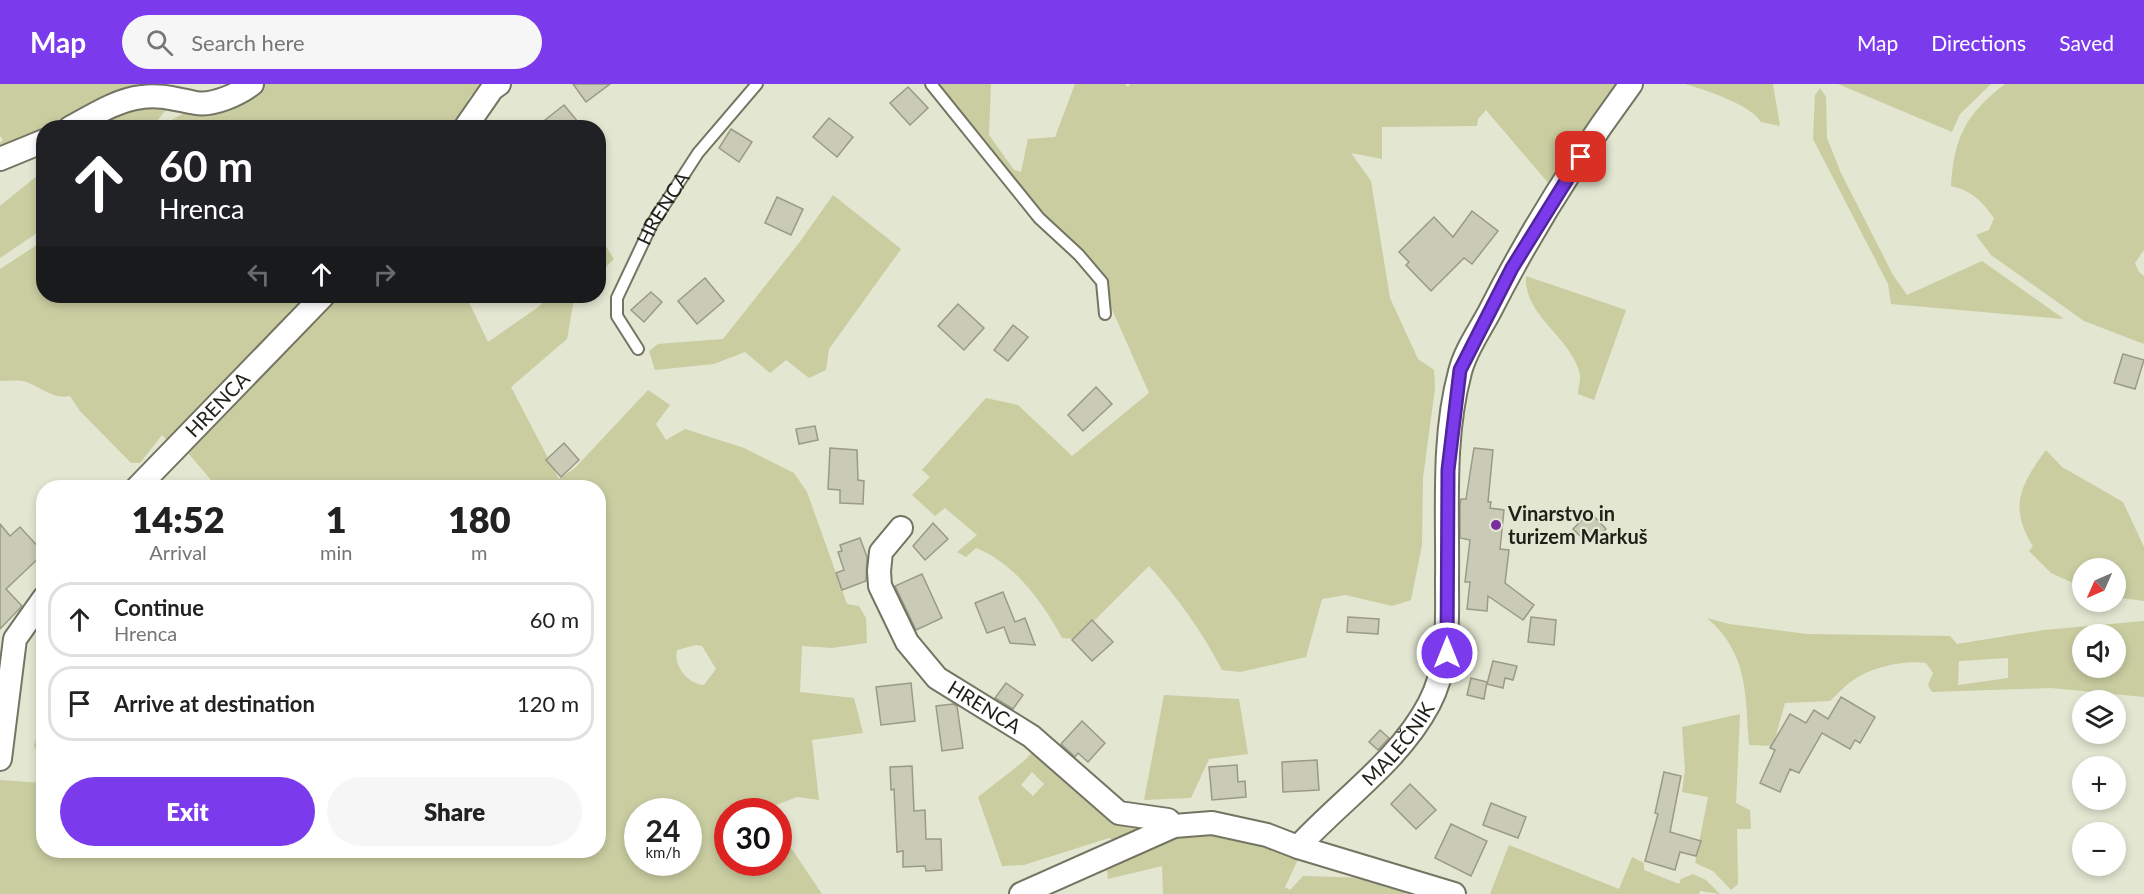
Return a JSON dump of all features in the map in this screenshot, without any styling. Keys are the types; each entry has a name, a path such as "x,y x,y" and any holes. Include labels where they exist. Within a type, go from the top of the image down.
{"street":[{"path":"85,120 122,101 173,91 199,104 225,98 252,84"},
{"path":"471,120 492,89 499,84"},
{"name":"MALEČNIK","path":"1298,848 1328,815 1374,773 1429,704 1447,653 1448,470 1460,370 1512,268 1558,190 1631,84"},
{"path":"0,159 36,144"},
{"name":"HRENCA","path":"145,480 317,303"},
{"name":"HRENCA","path":"901,528 881,552 880,586 907,642 937,678 1031,736 1119,813 1168,820 1174,826"},
{"path":"0,759 15,639 36,609"},
{"name":"HRENCA","path":"1021,894 1174,826 1212,823 1266,835 1298,848"},
{"path":"1298,848 1454,894"}],"lane":[{"name":"HRENCA","path":"638,349 617,316 617,298 652,224 698,153 757,84"},
{"path":"931,84 1039,218 1079,255 1102,282 1105,314"}],"green space":[{"path":"0,84 161,84 162,87 77,120 36,120 36,138 0,154 0,143 3,140 0,136"},
{"path":"265,84 482,84 468,99 470,103 459,120 172,120 186,112"},
{"path":"936,84 991,84 989,135 1014,170 1021,172 1028,139 1055,137 1075,84 1125,84 1128,87 1130,84 1624,84 1550,185 1486,110 1478,119 1477,126 1382,127 1382,159 1351,153 1371,181 1390,298 1418,359 1434,370 1435,388 1423,478 1422,545 1411,600 1392,606 1346,595 1322,599 1306,657 1240,672 1222,670 1189,615 1149,566 1076,639 1062,638 1037,598 1003,563 976,548 966,557 957,552 977,535 945,508 935,516 912,495 930,477 922,470 986,398 1018,405 1072,456 1149,393 1107,298 1107,282 1034,206"},
{"path":"1685,84 1773,84 1780,126 1761,122 1738,104"},
{"path":"1838,84 1991,84 1960,114 1952,132"},
{"path":"2005,84 2144,84 2144,250 2135,263 2139,272 2144,276 2144,344 2084,321 1991,255 1976,235 1989,230 1994,218 1975,197 1951,186 1955,154 1964,128 1981,106"},
{"path":"1820,88 1826,97 1827,138 1841,173 1893,275 1907,295 1982,261 2064,319 1891,304 1888,284 1813,139 1815,95"},
{"path":"164,103 166,110 158,120 103,120 131,107"},
{"path":"36,177 36,234 0,258 0,206"},
{"path":"833,195 901,249 829,349 826,370 809,378 786,360 770,373 745,352 714,364 655,370 649,351 658,344 723,339 799,243"},
{"path":"36,246 36,303 310,303 170,443 162,435 140,463 131,463 80,411 70,396 54,395 22,381 0,381 0,269"},
{"path":"606,246 614,259 606,267"},
{"path":"1526,276 1626,310 1594,400 1578,394 1580,377 1576,362 1532,303 1527,290"},
{"path":"324,303 469,303 488,342 542,303 573,303 567,339 511,387 559,479 575,468 648,390 670,405 656,424 666,440 685,429 744,448 794,473 807,492 847,604 859,606 866,618 867,643 832,648 802,646 800,692 854,698 863,733 812,740 819,800 797,797 792,799 714,798 714,876 792,876 792,849 822,894 0,894 0,780 36,783 36,858 606,858 606,480 211,480 183,447","holes":["696,645 702,646 716,669 704,685 693,682 683,674 677,662 677,650"]},
{"path":"2046,450 2062,467 2123,502 2144,547 2144,601 2126,599 2126,558 2072,558 2072,582 2051,573 2029,551 2033,546 2025,532 2020,507 2024,485"},
{"path":"1707,618 1729,624 1807,634 1950,636 1957,644 2072,627 2072,678 2126,678 2126,624 2111,624 2144,621 2144,697 2126,695 2126,690 2051,688 1932,692 1928,685 1933,673 1926,663 1898,664 1878,668 1860,676 1846,685 1830,701 1785,703 1773,746 1749,745 1745,692 1738,661 1731,646","holes":["2008,658 2008,678 1958,685 1959,661"]},
{"path":"1164,695 1239,699 1248,754 1209,759 1191,798 1144,800"},
{"path":"1740,714 1736,803 1750,810 1751,829 1737,829 1738,884 1731,890 1713,871 1695,863 1708,797 1682,792 1685,769 1682,727"},
{"path":"1037,747 1068,772 1160,822 1118,843 1109,838 1024,865 1002,866 978,797 1024,761","holes":["1032,772 1044,784 1033,796 1021,785"]},
{"path":"1201,829 1301,853 1285,887 1290,890 1303,876 1368,878 1406,887 1405,894 1163,894 1162,866 1108,879 1106,861 1125,852"},
{"path":"1509,845 1619,889 1632,857 1644,863 1644,870 1679,884 1681,879 1693,874 1706,880 1720,894 1700,891 1699,894 1490,894"}],"building":[{"path":"573,84 610,84 586,102"},
{"path":"908,87 928,108 910,125 890,103"},
{"path":"564,105 576,120 545,120"},
{"path":"829,118 853,137 837,157 813,137"},
{"path":"731,129 752,142 739,162 719,148"},
{"path":"777,197 803,209 791,235 765,223"},
{"path":"1472,211 1498,231 1472,264 1464,258 1431,291 1406,265 1409,262 1399,252 1434,217 1453,237"},
{"path":"705,278 724,301 697,324 678,301"},
{"path":"651,292 662,302 644,322 631,310"},
{"path":"958,304 984,328 964,350 938,326"},
{"path":"1013,325 1028,337 1008,361 994,350"},
{"path":"2123,354 2144,360 2135,389 2114,383"},
{"path":"1096,387 1112,404 1083,431 1068,415"},
{"path":"815,426 818,440 799,444 796,429"},
{"path":"564,443 579,460 561,477 546,460"},
{"path":"830,448 857,450 858,480 864,481 863,504 840,503 840,490 828,489"},
{"path":"1474,448 1493,450 1488,502 1491,502 1490,508 1504,510 1500,549 1509,550 1505,583 1534,605 1523,620 1488,596 1487,611 1467,609 1470,582 1465,582 1470,540 1460,538 1460,504 1461,499 1466,499"},
{"path":"1590,512 1606,529 1591,543 1586,538 1584,540 1573,529"},
{"path":"933,523 948,539 925,560 913,546"},
{"path":"0,524 10,536 20,527 36,544 36,561 6,589 22,606 0,629"},
{"path":"860,538 867,557 866,581 842,590 836,573 844,570 838,552 842,551 840,545"},
{"path":"922,574 942,618 916,630 895,586"},
{"path":"1003,592 1015,622 1025,618 1035,645 1010,643 1004,627 987,633 975,603"},
{"path":"1348,617 1379,619 1378,634 1347,632"},
{"path":"1531,617 1556,620 1554,645 1528,642"},
{"path":"1092,620 1113,642 1092,661 1072,640"},
{"path":"1493,661 1517,666 1513,680 1505,678 1503,688 1487,684"},
{"path":"1471,678 1487,682 1484,699 1467,695"},
{"path":"911,683 915,721 881,725 876,687"},
{"path":"1006,683 1023,695 1013,709 995,698"},
{"path":"1841,697 1875,717 1860,743 1855,740 1850,749 1822,733 1799,773 1790,769 1780,792 1760,783 1775,750 1770,748 1790,714 1806,723 1814,710 1828,719"},
{"path":"953,704 957,706 963,748 942,751 936,706"},
{"path":"1082,721 1105,743 1088,762 1078,753 1075,757 1061,744"},
{"path":"1380,730 1389,738 1378,750 1369,742"},
{"path":"1317,760 1319,790 1283,792 1282,762"},
{"path":"1237,765 1238,782 1245,781 1246,797 1212,800 1209,767"},
{"path":"912,766 914,811 925,810 926,839 941,839 942,870 926,871 925,866 903,867 903,851 897,852 894,789 891,790 890,767"},
{"path":"1664,772 1681,776 1670,832 1701,841 1696,856 1680,852 1675,870 1645,861 1658,814 1655,813"},
{"path":"1410,784 1436,810 1416,829 1391,804"},
{"path":"1491,803 1526,817 1518,838 1483,825"},
{"path":"1451,824 1487,841 1471,876 1435,858"}],"place":[{"name":"Vinarstvo in turizem Markuš","path":"1496,525"}],"route":[{"path":"1447,653 1448,470 1453,413 1460,370 1512,268 1558,190 1581,157"}]}
